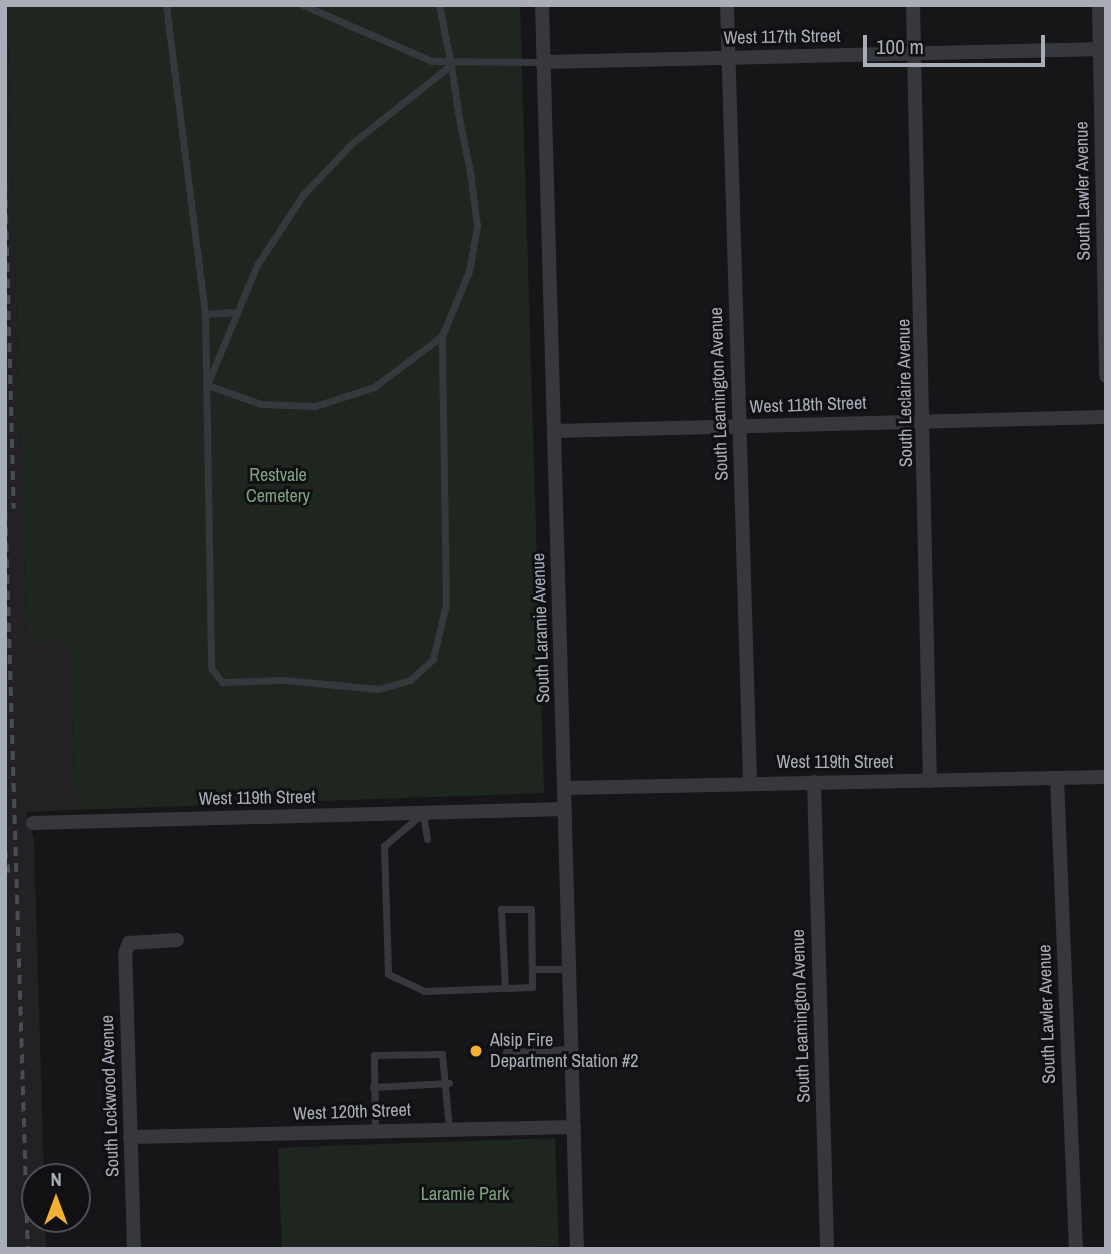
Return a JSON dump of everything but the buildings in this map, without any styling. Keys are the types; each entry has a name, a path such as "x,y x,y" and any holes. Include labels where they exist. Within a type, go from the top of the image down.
{"street":[{"name":"South Laramie Avenue","path":"542,5 577,1249"},
{"name":"South Leamington Avenue","path":"727,5 750,782"},
{"name":"South Leclaire Avenue","path":"913,5 925,420 930,781"},
{"name":"South Lawler Avenue","path":"1099,5 1103,49 1106,376"},
{"name":"West 117th Street","path":"544,62 1103,49"},
{"name":"West 118th Street","path":"555,431 1106,417"},
{"name":"West 119th Street","path":"565,788 750,782 1106,777"},
{"name":"South Lawler Avenue","path":"1057,778 1076,1249"},
{"name":"South Leamington Avenue","path":"814,782 827,1249"},
{"name":"West 119th Street","path":"33,823 565,809"},
{"name":"South Lockwood Avenue","path":"134,1249 128,943 177,940"},
{"name":"West 120th Street","path":"130,1137 574,1127"}],"lane":[{"path":"166,5 205,314 212,673 222,682 396,686 424,671 445,626 442,336 469,271 477,226 439,5"},
{"path":"303,5 401,50 451,65 544,62"},
{"path":"207,385 234,312 271,240 326,167 451,65"},
{"path":"205,314 234,312"},
{"path":"207,385 261,404 315,406 374,387 442,336"},
{"path":"423,813 427,839"},
{"path":"423,813 384,846 388,974 424,991 505,988 532,987 531,909 500,909 505,988"},
{"path":"532,969 570,969"},
{"path":"506,1052 572,1049"},
{"path":"375,1131 374,1055 442,1054 449,1083 449,1129"},
{"path":"373,1087 449,1083"}],"shaded area":[{"path":"7,5 27,643 70,642 75,810 26,812 34,839 44,1163 21,1163 21,1233 45,1233 46,1249 5,1249"}],"green space":[{"name":"Restvale Cemetery","path":"7,5 520,5 544,793 75,810 70,642 27,643"},
{"name":"Laramie Park","path":"555,1138 559,1246 282,1249 278,1148"}],"railway":[{"path":"5,167 14,509"},
{"path":"5,495 28,1249"},
{"path":"5,849 9,873"}],"place":[{"name":"Alsip Fire Department Station #2","path":"476,1051"}]}
